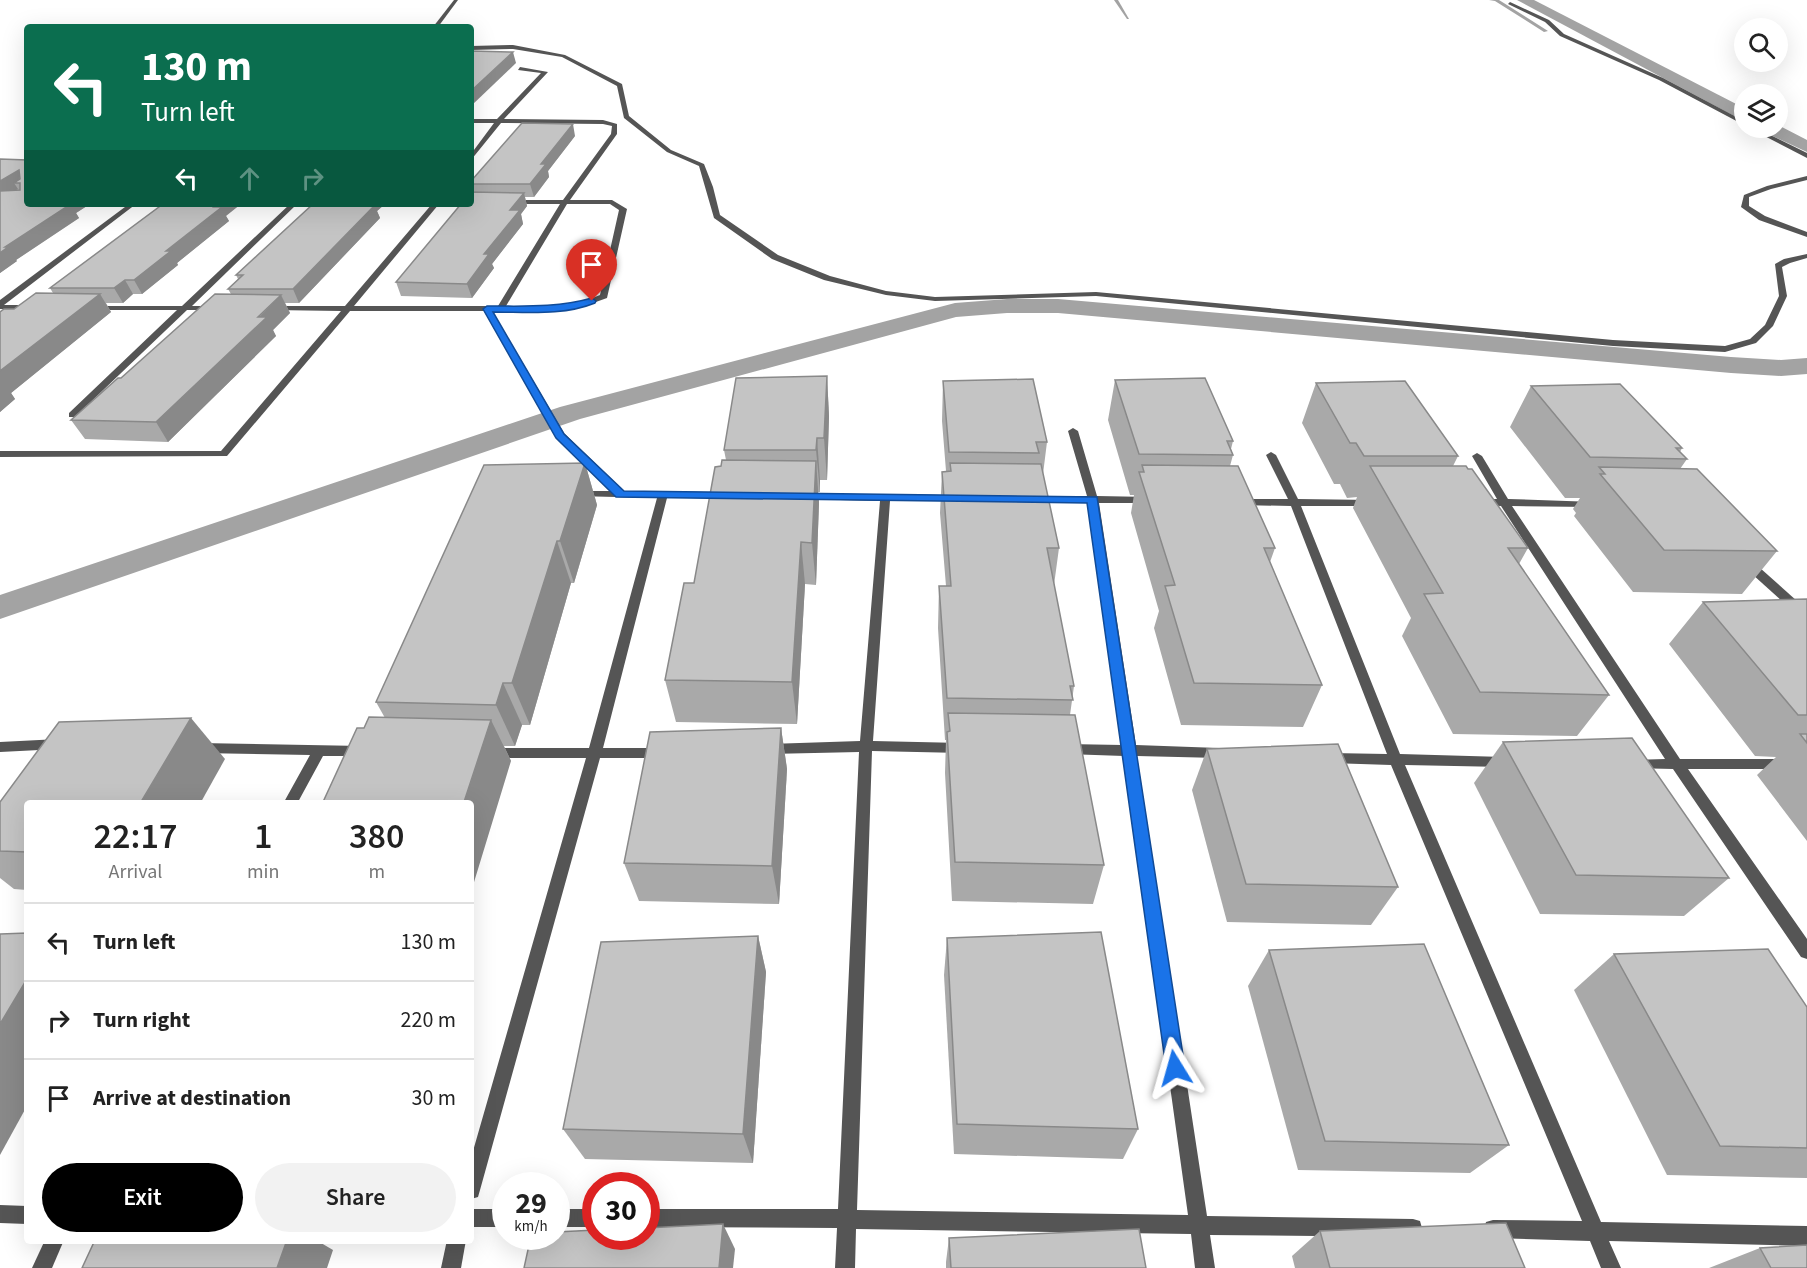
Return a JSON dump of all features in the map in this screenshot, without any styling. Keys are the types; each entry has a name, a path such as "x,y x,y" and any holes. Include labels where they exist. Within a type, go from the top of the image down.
{"street":[{"path":"437,24 456,0"},
{"path":"1510,3 1547,21 1562,35 1661,79 1734,118"},
{"path":"474,48 513,47 563,56 620,85 626,117 669,151 702,165 711,187 717,216 775,257 827,278 886,293 935,299 1096,294 1613,343 1725,349 1754,341 1769,326 1783,296 1778,266 1807,256"},
{"path":"474,154 499,121 545,72 520,69"},
{"path":"474,121 603,122 615,125 615,134 565,202 500,309"},
{"path":"1772,138 1807,156"},
{"path":"1807,178 1769,187 1746,196 1745,207 1762,218 1807,235"},
{"path":"265,308 552,309 579,306 604,296 623,209 612,202 506,202"},
{"path":"0,306 130,207"},
{"path":"72,415 291,207"},
{"path":"0,454 224,453 433,207"},
{"path":"0,306 46,307"},
{"path":"80,308 230,308"},
{"path":"487,309 560,435 621,494"},
{"path":"1073,431 1093,499 1204,1268"},
{"path":"1270,455 1295,503 1396,761 1611,1268"},
{"path":"1477,456 1504,502 1677,765 1807,952"},
{"path":"562,494 734,495"},
{"path":"474,1179 594,755 663,494"},
{"path":"792,496 966,498"},
{"path":"845,1268 866,746 885,498"},
{"path":"1024,499 1164,501"},
{"path":"1224,502 1388,503"},
{"path":"1469,502 1606,505"},
{"path":"1738,554 1807,617"},
{"path":"0,747 73,744"},
{"path":"760,750 866,746 974,748"},
{"path":"190,747 379,752"},
{"path":"1057,749 1233,754"},
{"path":"292,800 319,751"},
{"path":"474,753 594,755 677,752"},
{"path":"1315,758 1513,762"},
{"path":"1619,764 1807,764"},
{"path":"0,1214 24,1215"},
{"path":"660,1218 846,1217 1198,1226 1432,1228"},
{"path":"474,1218 492,1218"},
{"path":"1478,1229 1807,1236"},
{"path":"42,1268 53,1244"},
{"path":"451,1268 457,1244"}],"building":[{"path":"474,51 513,52 474,88"},
{"path":"522,123 573,124 541,164 546,164 530,184 474,184 474,178"},
{"path":"0,159 24,160 24,207 66,207 5,247 8,247 0,253 0,191 20,190 20,183 14,183 20,179 19,170 0,181"},
{"path":"474,192 524,193 510,210 520,210 484,254 489,254 467,284 396,282 458,207 474,207"},
{"path":"159,207 222,207 166,251 171,251 134,280 125,280 114,288 50,288"},
{"path":"310,207 373,207 293,289 228,289 243,275 236,275"},
{"path":"36,293 100,294 0,371 0,312 4,309 14,309"},
{"path":"215,294 281,295 258,317 267,317 156,422 71,420 118,378 121,378"},
{"path":"827,376 824,438 817,438 816,450 724,450 736,378"},
{"path":"1205,378 1233,441 1227,441 1233,455 1139,454 1115,380"},
{"path":"1033,379 1047,442 1036,442 1039,453 949,452 943,381"},
{"path":"1405,381 1458,456 1364,456 1356,443 1350,443 1316,383"},
{"path":"1620,384 1682,448 1676,448 1687,459 1590,457 1531,386"},
{"path":"722,460 816,461 812,543 801,542 792,682 665,680 684,583 694,583 715,467 721,466"},
{"path":"585,463 560,541 557,541 512,683 503,683 496,705 376,702 484,465"},
{"path":"950,463 1041,464 1059,548 1047,548 1074,686 1070,686 1073,700 947,698 939,586 951,586 942,472 951,471"},
{"path":"1142,465 1238,466 1275,548 1264,548 1322,685 1194,683 1165,586 1175,585 1139,472 1144,472"},
{"path":"1370,466 1466,466 1472,469 1528,548 1508,548 1609,695 1480,692 1424,594 1443,593"},
{"path":"1599,467 1697,469 1777,551 1664,550 1600,474 1605,474"},
{"path":"1807,599 1807,715 1798,715 1703,602"},
{"path":"948,713 1075,715 1104,865 955,862 947,732 950,731"},
{"path":"369,717 491,720 465,800 324,800 357,728 364,728"},
{"path":"191,718 142,800 24,800 24,852 0,851 0,802 59,722"},
{"path":"781,728 772,866 624,863 650,732"},
{"path":"1800,734 1807,734 1807,743"},
{"path":"1632,738 1729,878 1576,875 1503,742"},
{"path":"1338,744 1398,887 1246,884 1207,749"},
{"path":"1101,932 1138,1129 957,1124 947,938"},
{"path":"24,933 24,984 0,1024 0,934"},
{"path":"758,936 743,1134 563,1129 601,942"},
{"path":"1424,944 1509,1145 1325,1141 1269,950"},
{"path":"1768,949 1807,1007 1807,1148 1720,1146 1614,954"},
{"path":"1506,1223 1525,1268 1330,1268 1320,1231"},
{"path":"723,1224 719,1268 524,1268 528,1250 570,1250 570,1231 582,1231 582,1250 660,1250 660,1227"},
{"path":"1139,1229 1146,1268 951,1268 949,1238"},
{"path":"93,1244 286,1244 277,1268 82,1268"},
{"path":"1807,1245 1807,1268 1771,1268 1760,1248"}],"waterway":[{"path":"1116,0 1128,18"},
{"path":"1491,0 1496,0 1546,31"},
{"path":"1524,0 1734,109"},
{"path":"1788,137 1807,147"},
{"path":"0,607 570,413 955,310 1007,306 1058,306 1731,365 1781,368 1807,366"}],"route":[{"path":"592,301 579,306 552,309 487,309 560,435 621,494 1093,499 1175,1068"}]}
